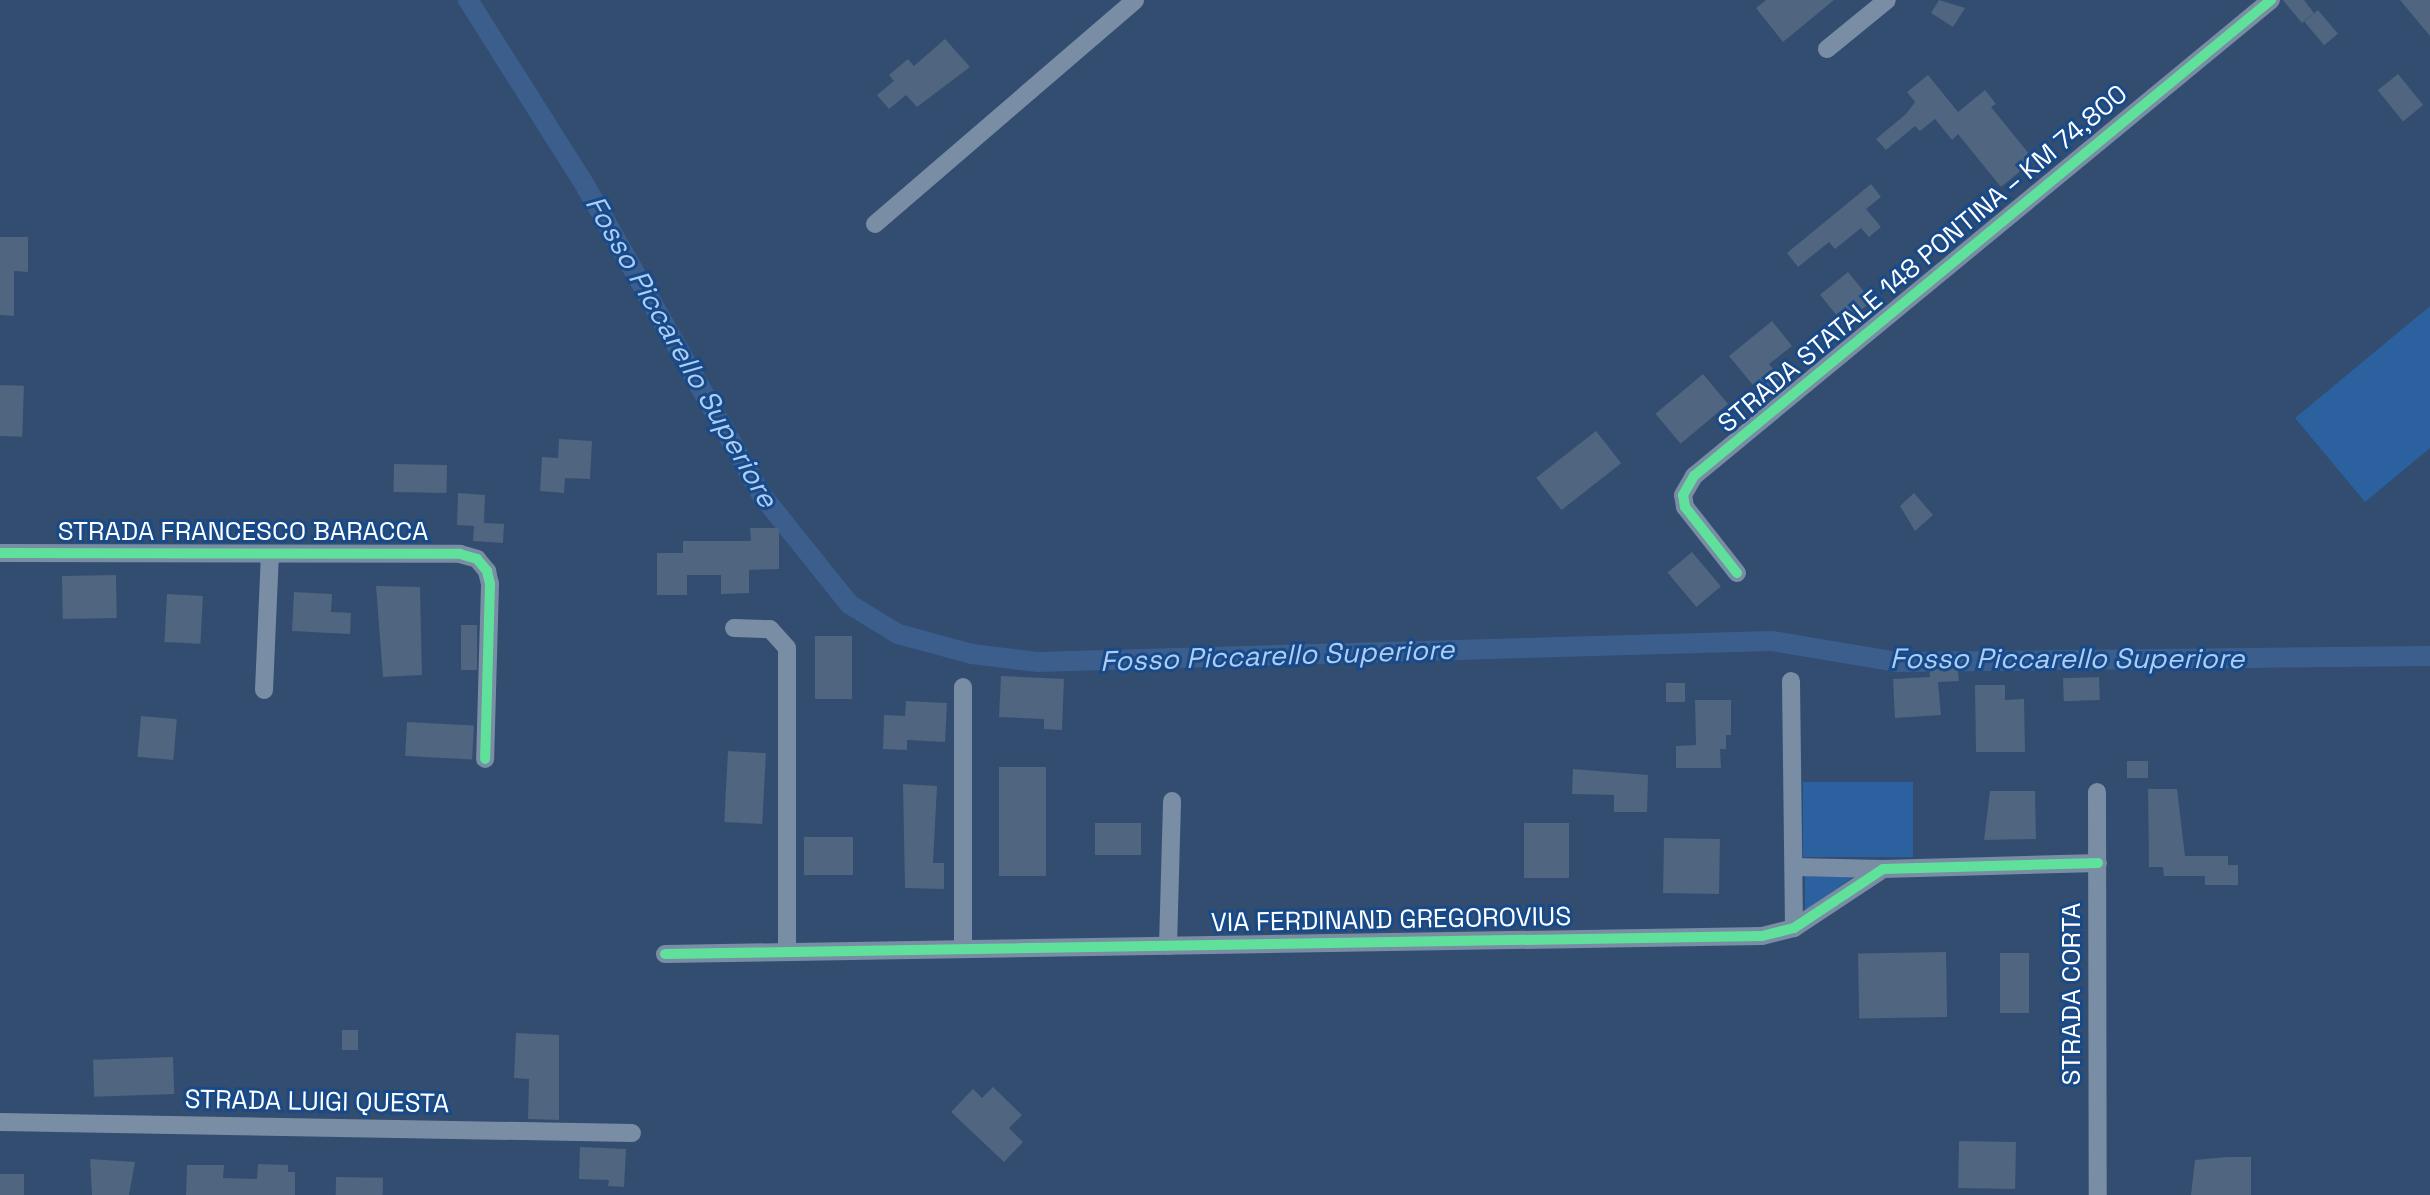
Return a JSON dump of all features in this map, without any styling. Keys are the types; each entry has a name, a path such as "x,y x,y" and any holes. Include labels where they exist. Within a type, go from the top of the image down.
{"street":[{"path":"875,224 1135,0"},
{"path":"1827,49 1887,0"},
{"name":"STRADA STATALE 148 PONTINA – KM 74,800","path":"1737,573 1685,507 1683,495 1694,476 2271,0"},
{"name":"STRADA FRANCESCO BARACCA","path":"0,553 460,554 484,565 490,584 485,759"},
{"path":"264,690 270,554"},
{"path":"734,628 770,629 787,648 787,952"},
{"path":"1791,681 1794,928"},
{"path":"963,687 963,949"},
{"name":"STRADA CORTA","path":"2097,792 2098,1195"},
{"path":"1168,946 1172,801"},
{"path":"1794,867 1883,869 2098,863"},
{"name":"VIA FERDINAND GREGOROVIUS","path":"665,954 1762,936 1794,928 1883,869"},
{"name":"STRADA LUIGI QUESTA","path":"0,1122 632,1133"}],"shaded area":[{"path":"2430,306 2430,448 2365,502 2295,418"},
{"path":"1803,782 1913,782 1913,857 1803,857"},
{"path":"1805,876 1853,877 1805,911"}],"building":[{"path":"1766,0 1834,0 1783,42 1756,8"},
{"path":"1939,0 1965,8 1953,27 1931,13"},
{"path":"2283,0 2304,0 2314,13 2302,23"},
{"path":"2400,0 2430,0 2430,36"},
{"path":"2318,10 2338,34 2324,45 2304,22"},
{"path":"945,39 970,67 917,107 906,95 889,109 877,95 894,81 889,75 908,59 914,66"},
{"path":"2398,74 2423,105 2403,121 2378,90"},
{"path":"1928,75 1958,112 1985,90 1996,104 1991,107 2034,160 2001,187 1958,134 1952,140 1935,119 1920,131 1915,126 1886,150 1876,139 1906,114 1915,102 1907,92"},
{"path":"1871,184 1881,197 1866,209 1881,227 1869,237 1861,228 1835,249 1829,242 1798,267 1787,253"},
{"path":"0,237 28,237 28,272 14,271 14,316 0,315"},
{"path":"1848,272 1872,302 1844,324 1820,295"},
{"path":"1772,321 1792,346 1769,364 1781,379 1761,395 1729,356"},
{"path":"1703,374 1728,404 1681,444 1656,414"},
{"path":"0,385 24,386 22,437 0,436"},
{"path":"1596,431 1621,463 1561,510 1536,478"},
{"path":"559,439 592,441 590,479 565,478 564,493 540,491 542,457 558,458"},
{"path":"394,464 447,465 447,493 394,492"},
{"path":"458,493 485,495 484,523 504,524 503,543 473,541 474,526 457,525"},
{"path":"1914,493 1933,515 1915,531 1900,506"},
{"path":"750,528 779,528 779,569 749,570 749,593 721,594 721,575 687,575 687,595 657,595 657,553 683,553 683,541 751,541"},
{"path":"1692,552 1721,586 1696,607 1667,573"},
{"path":"116,575 117,618 63,619 62,576"},
{"path":"376,586 420,587 422,675 383,677"},
{"path":"294,592 332,594 331,612 351,613 350,634 292,631"},
{"path":"167,594 203,596 200,644 164,642"},
{"path":"461,625 477,625 477,670 461,670"},
{"path":"815,636 852,636 852,699 815,699"},
{"path":"1957,665 1959,681 1938,682 1941,715 1895,718 1893,679 1930,677 1929,667"},
{"path":"1001,676 1064,679 1062,730 1044,729 1044,719 999,717"},
{"path":"2099,677 2100,700 2064,701 2063,678"},
{"path":"1666,683 1685,683 1685,702 1666,702"},
{"path":"1975,685 2005,685 2005,700 2024,699 2025,752 1976,752"},
{"path":"1695,700 1731,700 1731,735 1726,735 1726,749 1720,749 1721,768 1676,768 1676,746 1696,745"},
{"path":"906,701 947,703 945,742 907,740 907,750 883,749 884,715 905,716"},
{"path":"141,716 177,719 173,760 137,757"},
{"path":"407,722 474,726 472,759 405,756"},
{"path":"728,751 766,753 762,824 724,822"},
{"path":"2127,761 2148,761 2148,778 2127,778"},
{"path":"999,767 1046,767 1046,876 999,876"},
{"path":"1573,769 1648,775 1647,812 1614,812 1614,795 1572,794"},
{"path":"903,784 937,786 933,863 944,863 944,889 905,888"},
{"path":"2148,789 2177,789 2185,856 2228,856 2228,865 2238,865 2238,885 2205,885 2205,876 2164,876 2163,867 2149,867"},
{"path":"1990,791 2035,791 2036,839 1984,840"},
{"path":"1095,823 1141,823 1141,855 1095,855"},
{"path":"1524,823 1569,823 1569,878 1524,878"},
{"path":"804,837 853,837 853,875 804,875"},
{"path":"1664,838 1720,839 1719,894 1663,893"},
{"path":"1946,952 1947,1017 1859,1019 1858,954"},
{"path":"2000,953 2029,953 2029,1013 2000,1013"},
{"path":"342,1030 358,1030 358,1050 342,1050"},
{"path":"516,1033 559,1035 559,1120 528,1119 529,1079 514,1078"},
{"path":"173,1057 174,1094 94,1097 93,1060"},
{"path":"993,1087 1022,1115 1009,1128 1023,1142 1004,1162 951,1112 973,1089 982,1098"},
{"path":"1959,1141 2016,1142 2015,1189 1958,1188"},
{"path":"580,1147 626,1149 624,1187 608,1186 609,1180 579,1179"},
{"path":"2251,1157 2251,1195 2191,1195 2195,1160"},
{"path":"90,1159 135,1162 129,1195 92,1195"},
{"path":"258,1164 288,1165 288,1172 295,1172 295,1195 186,1195 187,1165 224,1165 223,1178 257,1179"},
{"path":"0,1174 24,1174 24,1195 0,1195"},
{"path":"336,1177 383,1178 383,1195 336,1195"}],"waterway":[{"name":"Fosso Piccarello Superiore","path":"468,0 586,187 761,494 849,604 898,634 972,654 1037,662 1772,641 1898,662 2430,656"}],"cycle path":[{"path":"1737,573 1685,507 1683,495 1694,476 2271,0"},
{"path":"0,553 460,554 477,559 487,571 490,584 485,759"},
{"path":"665,954 1762,936 1794,928 1883,869 2098,863"}]}
